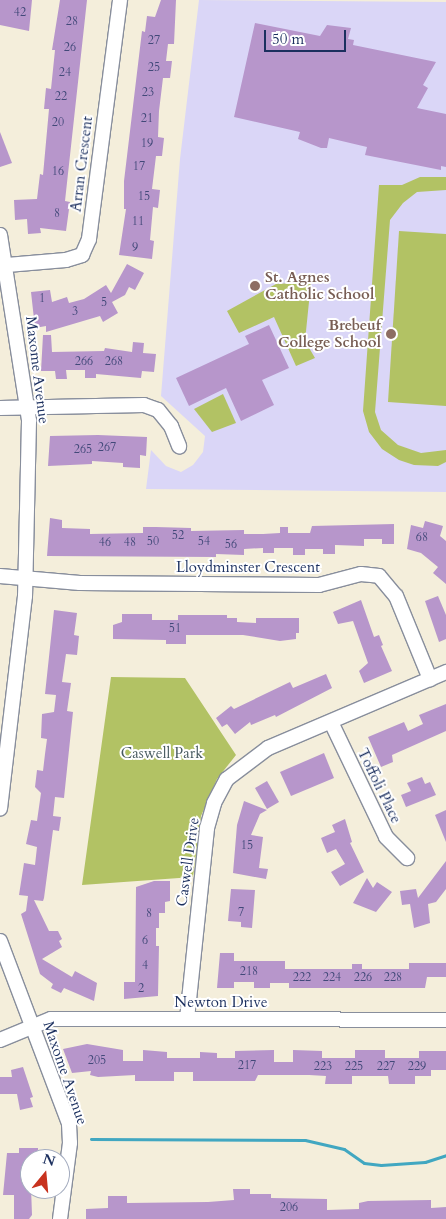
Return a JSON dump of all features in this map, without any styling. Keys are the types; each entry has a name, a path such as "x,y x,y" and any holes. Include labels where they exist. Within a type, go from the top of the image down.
{"street":[{"name":"Arran Crescent","path":"7,266 66,260 82,255 88,240 120,0"},
{"name":"Maxome Avenue","path":"0,235 7,266 25,407 29,420 26,579 0,809"},
{"path":"0,408 144,405 158,410 171,426 179,446"},
{"name":"Lloydminster Crescent","path":"0,576 80,583 319,586 361,574 378,576 396,596 430,680"},
{"name":"Caswell Drive","path":"188,1019 207,828 214,803 227,779 245,762 268,748 446,672"},
{"name":"Toffoli Place","path":"331,722 386,837 407,858"},
{"name":"Maxome Avenue","path":"0,942 69,1124 70,1143 60,1219"},
{"name":"Newton Drive","path":"0,1040 33,1028 50,1019 446,1020"}],"shaded area":[{"path":"199,0 446,2 446,492 146,489 151,450 166,466 181,472 193,465 203,452 205,436 161,396 180,159"}],"green space":[{"path":"420,177 446,177 446,190 417,192 403,203 390,220 375,412 381,430 398,445 421,453 446,450 446,462 438,466 414,465 399,460 382,449 369,432 363,411 379,185 402,185"},
{"path":"399,231 446,234 446,406 388,402"},
{"path":"311,282 305,341 315,358 296,366 274,317 239,333 227,311 276,284"},
{"path":"223,394 236,423 212,432 194,409"},
{"name":"Caswell Park","path":"111,677 185,678 236,755 217,779 201,816 193,877 82,885"}],"building":[{"path":"0,0 32,0 29,31 0,25"},
{"path":"60,0 87,0 65,201 70,202 66,231 40,228 41,233 28,234 27,219 15,220 14,200 37,199 40,174 43,175 49,109 44,109 46,88 51,89 55,50 52,50"},
{"path":"161,0 176,0 174,44 168,44 166,61 172,61 170,78 163,78 159,111 158,137 164,138 162,156 156,156 152,189 160,190 158,208 153,207 150,240 154,241 152,259 119,255 126,209 124,209 124,181 142,31 145,32 147,16 155,17"},
{"path":"255,23 320,36 327,25 351,28 348,39 354,40 353,45 436,62 423,85 428,88 417,108 446,114 446,167 441,166 441,170 365,155 367,147 329,138 327,148 321,148 298,139 300,132 234,117"},
{"path":"0,132 12,163 0,167"},
{"path":"127,264 144,273 135,290 129,287 125,295 112,302 118,313 103,322 100,316 46,332 46,326 35,328 31,292 50,290 52,302 67,297 69,303 84,299 106,285 111,293"},
{"path":"269,325 289,368 262,380 274,405 241,421 226,388 189,406 176,378 249,344 245,336"},
{"path":"43,335 51,335 52,352 104,351 105,348 132,352 133,342 144,343 143,353 156,354 154,372 142,371 141,378 96,374 96,378 85,378 85,370 66,370 67,379 56,379 55,371 41,371"},
{"path":"50,436 147,437 146,456 140,455 140,468 123,467 123,463 92,461 92,464 48,466"},
{"path":"50,518 62,520 62,528 90,529 90,534 143,533 143,527 191,528 191,531 244,530 244,534 263,534 280,533 280,527 288,527 288,533 310,533 312,526 394,524 394,544 382,544 382,539 364,539 364,546 335,545 335,554 323,554 323,549 305,549 305,555 293,555 293,548 274,548 274,553 263,553 263,548 244,549 244,555 216,554 216,557 47,556"},
{"path":"425,521 443,526 440,536 446,541 446,584 433,573 438,567 421,553 407,549 411,525 423,528"},
{"path":"438,596 446,615 446,639 439,642 425,601"},
{"path":"361,600 374,637 379,635 383,645 381,646 392,671 364,683 359,671 368,663 353,621 338,624 333,612"},
{"path":"54,610 77,613 74,635 79,636 77,655 66,654 62,682 71,683 67,711 73,712 64,798 55,797 53,816 61,817 59,831 53,830 43,901 34,900 49,931 58,931 62,939 59,941 62,947 42,959 72,977 75,971 97,983 94,1001 64,988 61,993 51,988 53,984 40,974 21,914 26,911 28,896 19,895 24,863 35,865 37,847 26,844 31,820 37,821 41,793 35,787 37,770 43,771 47,739 41,738 42,714 54,712 56,695 45,694"},
{"path":"122,614 152,614 152,620 178,620 178,615 227,615 227,618 237,618 237,622 256,623 256,618 299,618 299,633 296,633 296,639 280,641 243,635 186,635 186,644 166,644 166,640 113,639 113,625 122,622"},
{"path":"326,674 332,688 276,717 275,715 251,725 250,722 235,734 227,724 222,727 216,718 231,706 234,709 290,682 293,688"},
{"path":"446,704 446,731 392,755 393,762 381,767 368,737 404,722 408,731 423,724 419,715"},
{"path":"324,753 334,778 291,796 280,772"},
{"path":"422,777 425,784 430,782 436,795 406,807 401,795 411,791 407,783"},
{"path":"267,781 279,802 267,809 255,788"},
{"path":"244,801 267,810 260,814 251,835 263,837 259,868 268,869 266,879 233,873 237,825"},
{"path":"446,810 446,842 435,815"},
{"path":"345,819 352,842 350,843 364,872 340,886 331,872 345,864 336,849 327,853 321,838 335,832 332,825"},
{"path":"446,861 446,889 436,902 428,904 430,923 414,928 410,904 402,905 400,891 416,889 418,898"},
{"path":"367,878 373,888 377,882 392,892 376,912 353,903"},
{"path":"154,881 170,881 170,901 165,902 165,913 159,913 159,928 156,928 156,946 159,946 158,996 124,999 124,982 135,982 136,887"},
{"path":"231,889 255,890 252,928 241,927 241,922 228,921"},
{"path":"220,953 234,953 234,961 285,961 285,969 352,969 352,964 362,964 362,969 409,969 409,963 446,963 446,977 427,977 425,988 289,988 289,983 270,983 270,988 254,988 254,982 234,982 234,988 217,988"},
{"path":"87,1044 123,1050 123,1061 143,1061 143,1050 167,1052 167,1058 200,1058 200,1052 217,1053 217,1058 235,1058 235,1051 274,1050 274,1062 293,1062 293,1050 322,1051 322,1058 355,1058 355,1050 385,1050 385,1058 419,1058 419,1051 446,1051 446,1070 431,1070 431,1076 415,1076 415,1084 389,1084 388,1076 352,1076 352,1084 325,1084 326,1076 309,1075 258,1075 255,1081 193,1081 193,1072 174,1072 174,1081 135,1081 135,1075 98,1077 90,1075 91,1071 72,1073 63,1049"},
{"path":"23,1067 33,1097 30,1098 33,1107 20,1110 17,1094 0,1094 0,1077 12,1077 11,1070"},
{"path":"19,1148 38,1148 20,1149 20,1199 31,1199 32,1215 29,1219 14,1219 14,1195 3,1195 7,1153 19,1153"},
{"path":"233,1189 250,1189 250,1194 271,1194 271,1198 327,1199 327,1210 359,1209 359,1203 368,1201 431,1200 431,1208 446,1207 446,1219 86,1219 86,1209 108,1208 108,1196 127,1196 127,1203 208,1202 234,1200"}],"waterway":[{"path":"91,1139 305,1140 344,1149 364,1163 381,1165 425,1162 446,1155"}],"place":[{"name":"St. Agnes Catholic School","path":"255,286"},
{"name":"Brebeuf College School","path":"391,334"}]}
